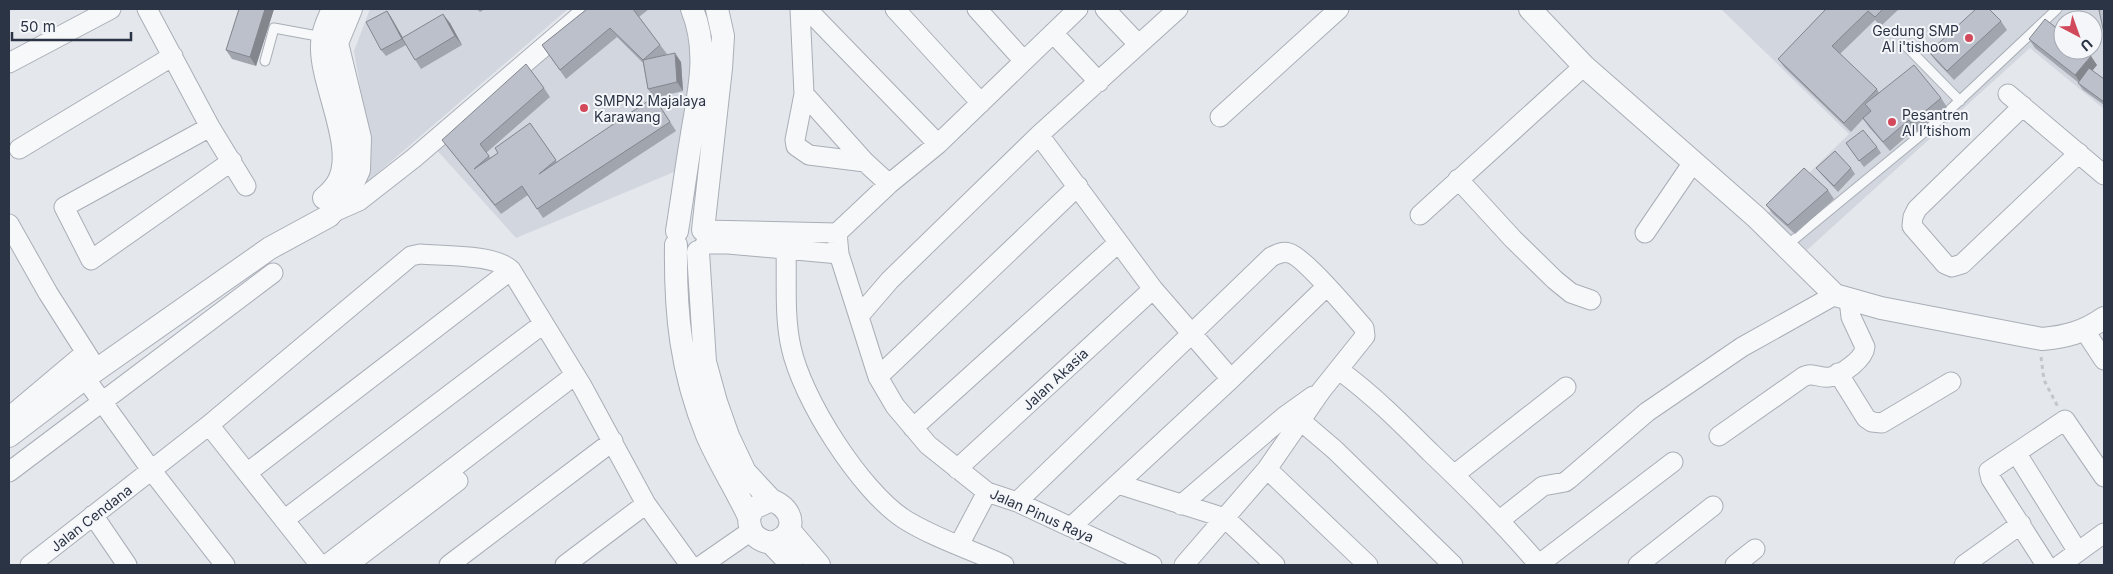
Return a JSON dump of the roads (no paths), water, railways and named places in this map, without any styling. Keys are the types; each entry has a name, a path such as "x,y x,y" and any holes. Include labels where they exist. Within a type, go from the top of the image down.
{"street":[{"path":"9,63 110,9"},
{"path":"147,9 210,127 246,186"},
{"path":"329,216 347,196 359,170 360,138 351,95 339,58 330,40 333,9"},
{"path":"270,248 316,208 338,183 345,154 330,94 322,47 330,40 352,9"},
{"path":"9,417 89,367 270,248 335,211 343,210 359,201 414,158 588,9"},
{"path":"692,9 696,19 703,60 701,90 677,238 675,292 682,356 707,436 756,532 792,565"},
{"path":"702,565 756,532 785,536 789,530 789,514 785,507 771,500 745,472 728,436 705,362 702,242 721,68 723,36 717,9"},
{"path":"800,9 804,94 795,140 798,149 808,155 864,162"},
{"path":"807,9 938,144"},
{"path":"894,9 981,103"},
{"path":"977,9 1023,60"},
{"path":"1105,9 1138,44"},
{"path":"859,316 890,280 1039,135 1178,9"},
{"path":"1220,117 1339,9"},
{"path":"1530,9 1584,66 1694,161 1842,298 1863,340 1865,351 1856,361 1828,377 1813,374 1803,377 1719,436"},
{"path":"702,242 837,233 889,184 938,144 1053,33 1073,10"},
{"path":"1053,33 1099,82"},
{"path":"19,149 173,56"},
{"path":"1420,215 1584,66"},
{"path":"804,94 864,162 889,184"},
{"path":"2008,94 2104,175"},
{"path":"2023,106 1917,210 1913,217 1912,226 1945,264 1952,267 1962,264 2079,153"},
{"path":"210,127 64,207 91,260 232,161"},
{"path":"1039,135 1153,289 1190,334 1231,379"},
{"path":"1645,233 1694,161"},
{"path":"1458,179 1555,280 1571,293 1590,300"},
{"path":"878,377 1078,186"},
{"path":"9,224 89,367 101,403 225,565"},
{"path":"677,238 690,224 702,242"},
{"name":"Jalan Pinus Raya","path":"837,233 840,254 878,377 895,406 928,445 988,492 1017,502 1152,565"},
{"path":"702,242 840,254"},
{"path":"913,428 1118,243"},
{"path":"786,249 791,347 803,382 848,463 882,502 905,519 1004,565"},
{"path":"1017,502 1271,257 1281,252 1291,253 1327,286 1364,328 1365,336 1321,391 1267,469 1184,565"},
{"name":"Jalan Cendana","path":"30,565 209,425 411,256 420,254 485,259 500,263 511,270"},
{"path":"247,473 511,270 613,441 640,508 674,565"},
{"path":"9,472 273,273"},
{"path":"1071,527 1231,379 1327,286"},
{"name":"Jalan Akasia","path":"957,469 1153,289"},
{"path":"1500,520 1543,486 1565,482 1647,412 1742,347 1842,298 1989,330 2042,339 2062,338 2085,331 2104,318"},
{"path":"284,520 543,324"},
{"path":"2085,331 2104,360"},
{"path":"9,436 89,367"},
{"path":"1339,370 1374,398 1500,520 1538,565 1673,462"},
{"path":"1838,373 1866,418 1872,422 1882,423 1951,382"},
{"path":"326,565 578,380"},
{"path":"348,565 578,380"},
{"path":"1454,475 1566,387"},
{"path":"1181,505 1285,416 1321,391"},
{"path":"2046,565 1989,475 1992,468 2017,454 2065,420 2104,477"},
{"path":"1301,421 1335,450 1453,565"},
{"path":"209,425 320,565"},
{"path":"449,565 613,441"},
{"path":"2017,454 2078,552"},
{"path":"1267,469 1368,565"},
{"path":"1118,484 1225,518 1275,565"},
{"path":"959,544 988,492"},
{"path":"756,532 754,508 771,500"},
{"path":"1638,565 1714,506"},
{"path":"565,565 640,508"},
{"path":"640,508 690,565"},
{"path":"93,515 126,565"},
{"path":"1964,565 2021,524"},
{"path":"789,530 819,565"},
{"path":"716,565 756,532"},
{"path":"2060,565 2104,533"},
{"path":"1735,565 1755,549"}],"lane":[{"path":"1786,247 1876,174 1960,101 2057,9"},
{"path":"265,61 274,28 330,40"},
{"path":"1907,47 1960,101"}],"place":[{"name":"Gedung SMP Al i'tishoom","path":"1969,38"},
{"name":"SMPN2 Majalaya Karawang","path":"584,108"},
{"name":"Pesantren Al I’tishom","path":"1892,122"}]}
